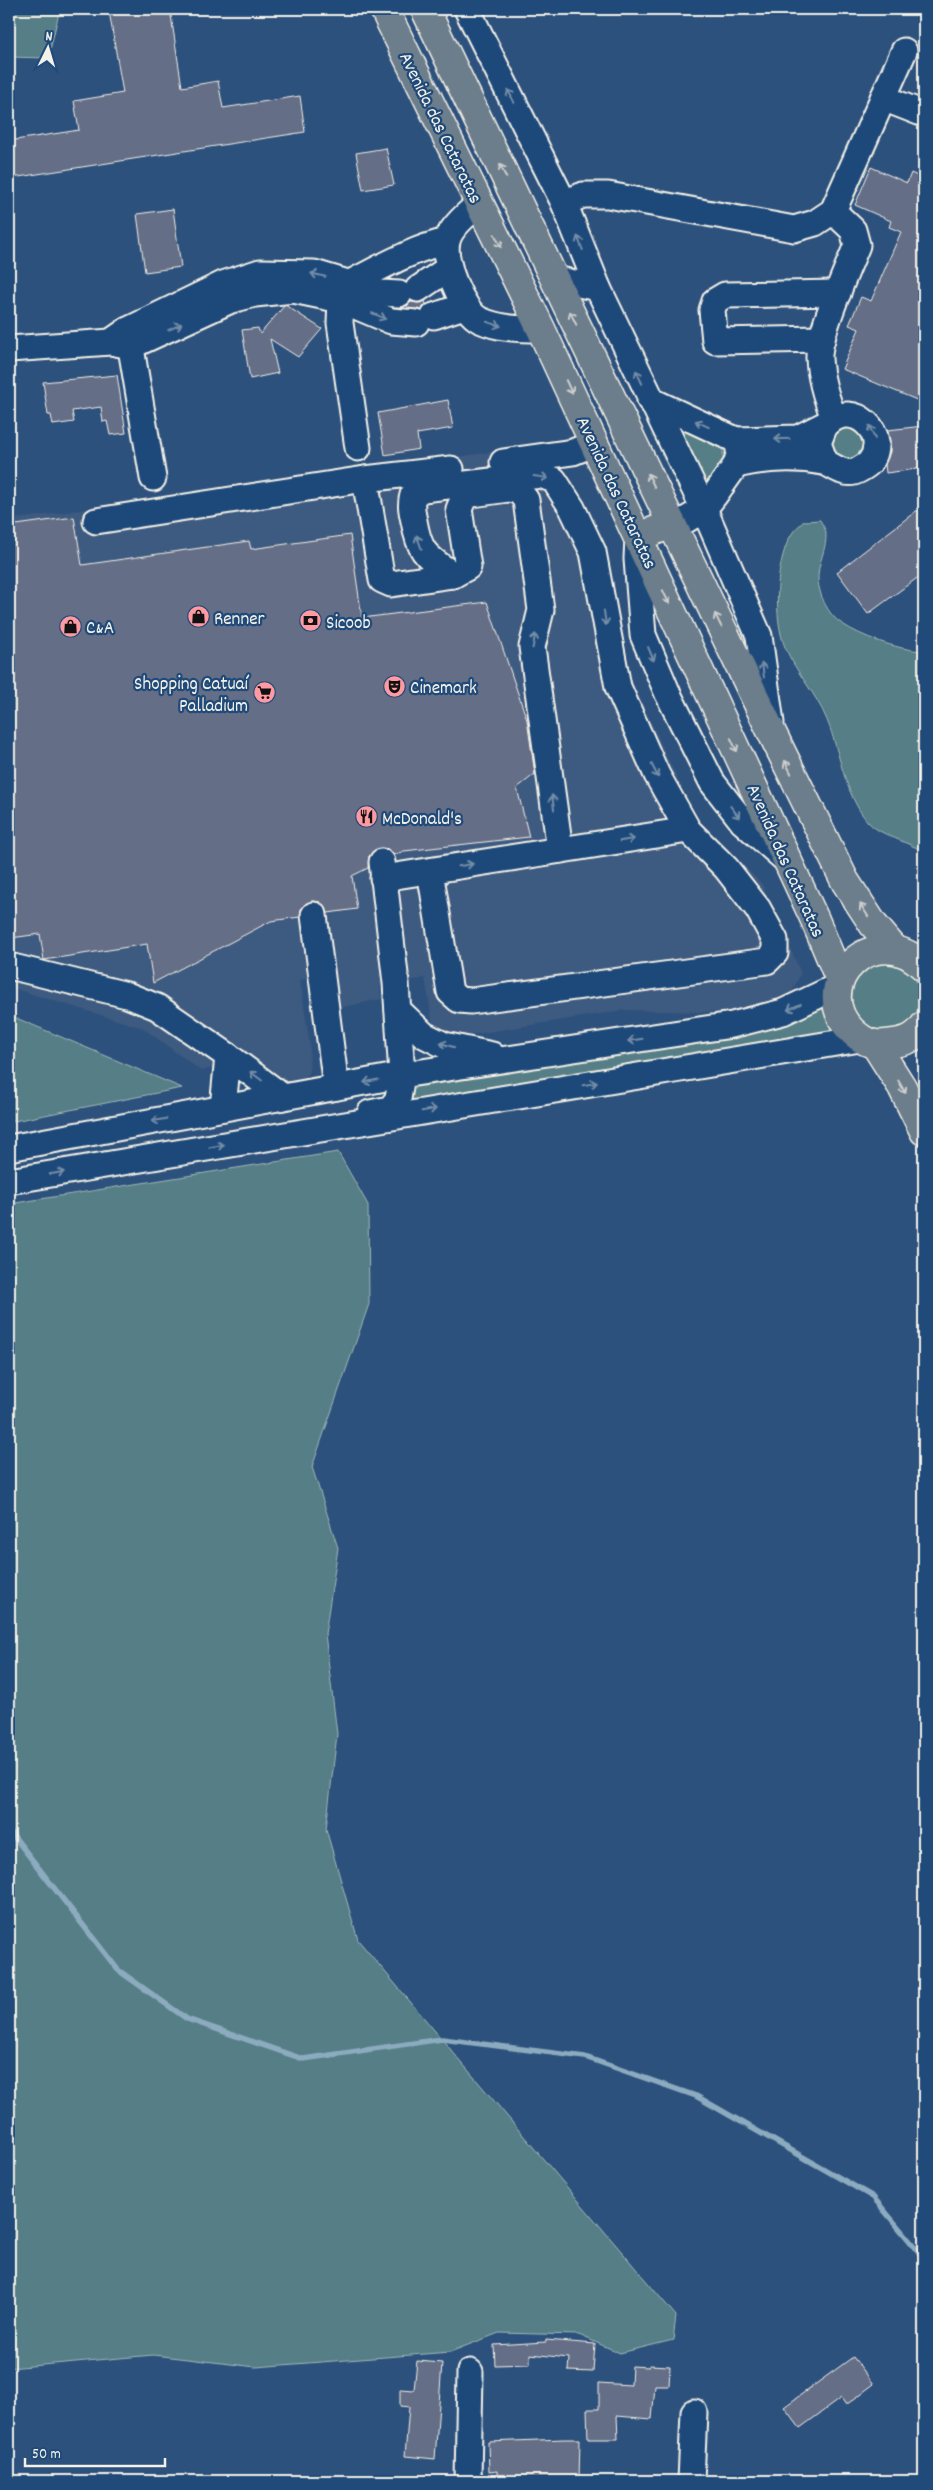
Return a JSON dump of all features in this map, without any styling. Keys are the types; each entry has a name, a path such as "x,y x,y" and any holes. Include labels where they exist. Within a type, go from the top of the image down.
{"main road":[{"name":"Avenida das Cataratas","path":"384,9 595,442 788,861 839,983 836,998 843,1022 868,1042"},
{"name":"Avenida das Cataratas","path":"425,9 773,736 845,881 873,924 894,949"},
{"path":"638,537 672,524"},
{"path":"839,983 858,956 869,951 894,949 916,959 924,967"},
{"path":"868,1042 908,1041 918,1035 924,1026"},
{"path":"868,1042 902,1087 924,1130"}],"street":[{"path":"467,9 564,204 598,288 650,400 704,509 759,636 773,736"},
{"path":"564,204 583,195 608,195 794,229 815,223 833,211 904,51"},
{"path":"883,98 924,114"},
{"path":"479,204 463,217 447,241 449,268 464,306 479,319 507,328 541,329"},
{"path":"825,462 818,443 830,421 819,356 822,339 857,245 853,230 833,211"},
{"path":"344,292 394,261 434,244 447,241"},
{"path":"9,349 123,339 231,300 255,294 293,290 382,293 409,291 449,268"},
{"path":"555,279 598,288"},
{"path":"344,292 391,321 425,319 464,306"},
{"path":"344,292 340,323 358,448"},
{"path":"822,339 715,341 712,310 715,301 725,295 838,293"},
{"path":"123,339 153,478"},
{"path":"650,400 736,440 798,438 844,414 865,419 872,427 877,446 870,463 854,472 834,469 825,462 780,457 736,466"},
{"path":"672,524 681,523 704,509 736,466 740,451 736,440"},
{"path":"96,521 365,479 554,456 573,452 595,442"},
{"path":"430,871 450,992 459,1000 470,1001 767,961 775,953 775,940 758,909 726,868 688,830 657,775 618,687 593,552 572,508 554,480 541,475 423,489 413,495 411,503 418,544 426,555 453,575"},
{"path":"365,479 382,580 391,584 453,575 468,567 459,509 465,494 508,489 519,491 526,500 541,610 532,647 560,850"},
{"path":"638,537 636,559 643,635 668,694 712,782 743,822 788,861"},
{"path":"285,1134 321,1123 390,1109 398,1099 402,1075 398,1010 383,870 430,871 688,830"},
{"path":"314,915 336,1087"},
{"path":"9,966 127,995 157,1007 283,1097"},
{"path":"9,1148 402,1075 732,1025 783,1012 839,983"},
{"path":"398,1010 424,1034 444,1045 512,1058"},
{"path":"9,1181 285,1134 868,1042"},
{"path":"223,1108 228,1056"},
{"path":"468,2481 470,2372"},
{"path":"691,2481 694,2412"}],"shaded area":[{"path":"549,444 608,562 626,668 695,817 762,884 801,973 792,992 784,1000 734,1013 626,1010 451,1038 433,1025 425,978 380,986 381,999 339,1008 335,973 300,980 310,1045 309,1074 296,1081 280,1084 248,1059 201,1071 143,1028 9,987 9,520"}],"green space":[{"path":"9,9 60,9 48,58 9,57"},
{"path":"846,424 865,432 864,458 838,463 829,437"},
{"path":"674,425 723,450 723,462 708,481 704,482"},
{"path":"820,520 826,534 826,540 818,580 822,598 832,615 849,628 880,642 921,651 924,647 924,852 879,831 868,822 860,811 848,786 827,720 795,666 781,635 778,589 782,557 793,532 804,521"},
{"path":"886,963 899,966 910,973 917,984 920,997 917,1010 910,1021 899,1028 886,1031 873,1028 862,1021 855,1010 852,997 855,984 862,973 873,966"},
{"path":"821,1000 830,1020 842,1034 409,1102 412,1086"},
{"path":"9,1015 182,1088 9,1122"},
{"path":"338,1152 368,1205 369,1304 312,1467 338,1548 325,1634 337,1734 326,1829 358,1940 676,2316 673,2340 620,2353 579,2335 499,2333 450,2352 256,2367 153,2355 9,2368 9,1204"}],"building":[{"path":"123,9 170,9 182,87 218,81 223,108 300,96 305,132 12,178 9,141 79,130 74,101 123,93 109,11"},
{"path":"386,148 394,185 363,190 356,153"},
{"path":"871,167 907,183 911,173 924,179 924,403 842,369 859,329 849,325 861,297 871,301 901,232 889,227 891,221 855,205"},
{"path":"173,209 181,267 145,272 137,214"},
{"path":"425,301 426,304 421,310 408,308 407,306 411,302 419,303"},
{"path":"285,305 322,329 298,357 270,339 278,373 250,379 242,330 258,328 260,334"},
{"path":"117,375 126,433 110,435 107,421 103,422 101,407 72,411 74,422 53,425 51,415 48,415 43,382"},
{"path":"448,400 453,428 417,434 419,449 385,455 378,413"},
{"path":"924,426 924,468 886,473 885,464 890,452 887,430"},
{"path":"924,505 924,573 868,614 837,572"},
{"name":"Shopping Catuaí Palladium","path":"74,517 82,565 249,541 251,549 350,535 362,618 487,602 527,720 535,774 517,788 529,837 404,851 394,855 388,849 380,848 369,856 368,868 352,876 357,909 328,913 320,902 312,901 301,909 300,917 271,921 153,983 147,944 44,960 40,934 11,938 9,925 9,526"},
{"path":"546,2340 595,2344 593,2372 568,2371 569,2358 530,2354 530,2364 495,2365 494,2345 546,2342"},
{"path":"853,2357 874,2384 846,2405 841,2398 800,2428 784,2407"},
{"path":"417,2361 442,2363 435,2459 405,2456 409,2407 400,2406 400,2389 414,2390"},
{"path":"649,2365 670,2366 669,2386 655,2386 652,2419 617,2416 618,2439 588,2439 587,2409 599,2409 599,2383 631,2385 632,2366 649,2367"},
{"path":"580,2439 579,2481 498,2481 498,2471 489,2472 488,2442"}],"waterway":[{"path":"9,1830 118,1970 187,2019 303,2059 442,2039 585,2057 696,2096 873,2197 924,2258"}],"place":[{"name":"Renner","path":"198,617"},
{"name":"Sicoob","path":"310,621"},
{"name":"C&A","path":"70,626"},
{"name":"Cinemark","path":"394,686"},
{"name":"Shopping Catuaí Palladium","path":"264,693"},
{"name":"McDonald's","path":"366,817"}]}
